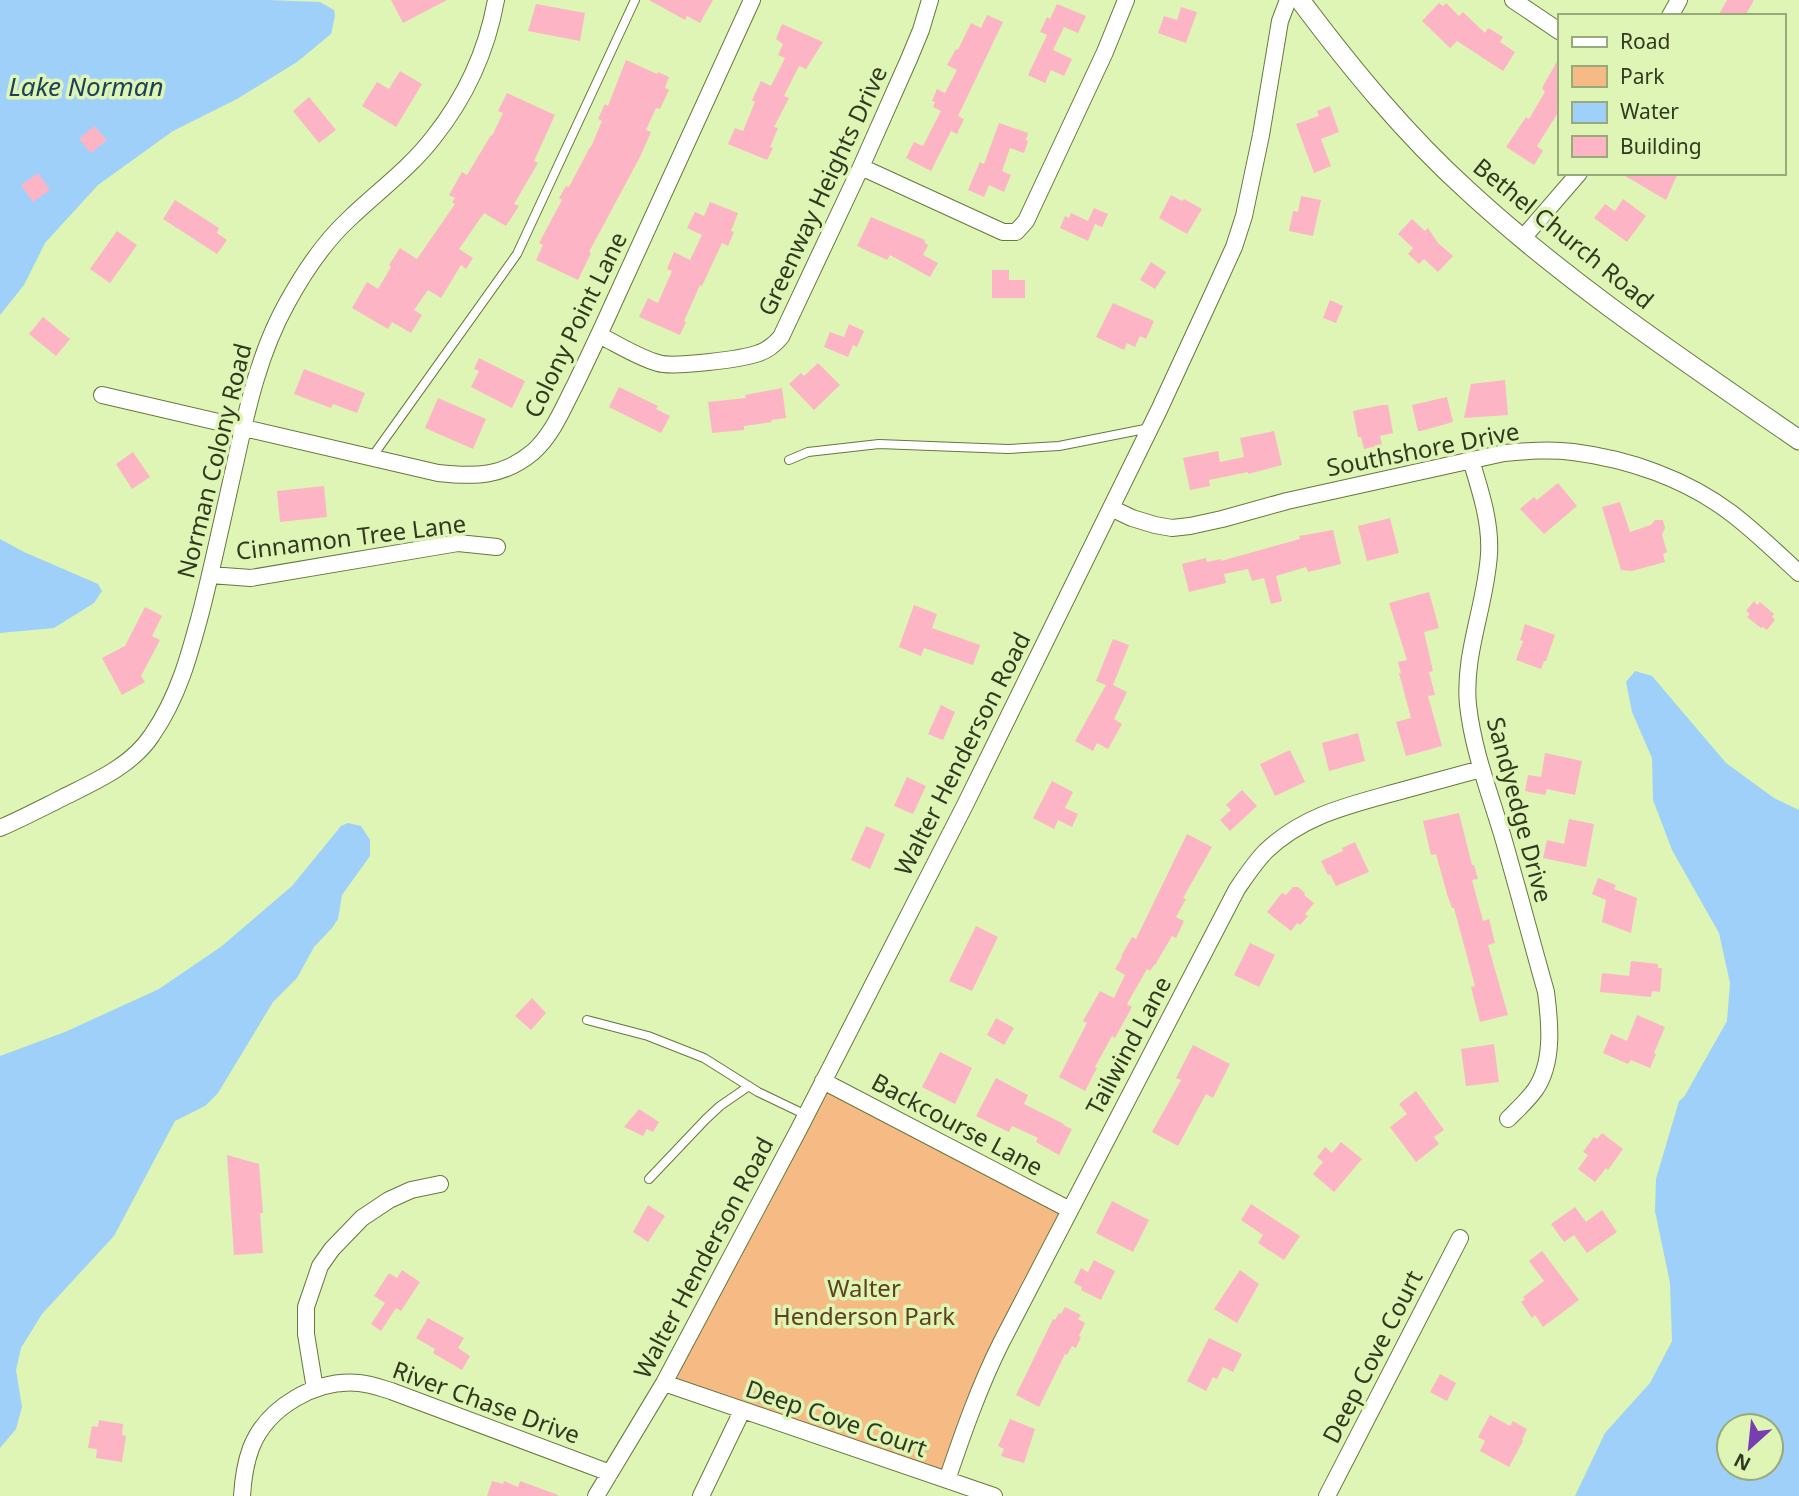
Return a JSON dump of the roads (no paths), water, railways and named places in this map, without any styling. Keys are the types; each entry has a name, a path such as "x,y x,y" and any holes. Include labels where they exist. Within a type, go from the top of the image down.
{"street":[{"name":"Norman Colony Road","path":"0,828 93,783 125,763 150,739 166,714 180,686 192,647 258,371 286,304 326,243 414,160 455,107 483,50 496,0"},
{"name":"Colony Point Lane","path":"102,395 414,468 462,476 503,471 521,461 544,441 558,420 752,0"},
{"name":"Greenway Heights Drive","path":"599,335 659,364 671,365 709,362 758,353 781,337 861,167 921,30 930,0"},
{"path":"861,167 1003,232 1016,232 1026,221 1105,52 1126,0"},
{"name":"Walter Henderson Road","path":"596,1496 664,1384 965,805 1150,428 1214,291 1234,247 1244,216 1280,21 1288,0"},
{"name":"Bethel Church Road","path":"1300,0 1358,74 1424,149 1522,240 1591,294 1799,440"},
{"path":"1513,0 1558,30"},
{"path":"1522,240 1577,175"},
{"name":"Southshore Drive","path":"1111,508 1155,525 1172,528 1190,526 1287,501 1504,453 1539,450 1572,452 1641,466 1706,496 1753,530 1799,573"},
{"name":"Sandyedge Drive","path":"1471,460 1489,534 1487,573 1469,665 1467,687 1471,726 1481,769 1539,966 1549,1013 1549,1035 1543,1071 1536,1088 1508,1119"},
{"name":"Cinnamon Tree Lane","path":"211,575 251,578 458,543 497,547"},
{"name":"Tailwind Lane","path":"947,1480 984,1378 1237,889 1250,869 1266,851 1290,832 1317,816 1481,769"},
{"name":"Backcourse Lane","path":"823,1081 1070,1210"},
{"path":"315,1389 306,1334 306,1307 320,1266 332,1249 362,1218 389,1200 411,1190 440,1184"},
{"name":"Deep Cove Court","path":"1327,1496 1460,1238"},
{"name":"River Chase Drive","path":"242,1496 246,1465 252,1447 261,1431 280,1410 315,1389 347,1383 362,1383 391,1391 610,1473"},
{"name":"Deep Cove Court","path":"664,1384 995,1496"},
{"path":"701,1496 742,1411"}],"lane":[{"path":"372,457 517,254 635,0"},
{"path":"789,460 808,452 879,444 1008,449 1059,446 1150,428"},
{"path":"587,1020 648,1035 704,1058 749,1086 806,1115"},
{"path":"649,1179 706,1119 749,1086"}],"water":[{"name":"Lake Norman","path":"0,0 320,2 334,10 335,16 331,34 297,62 237,99 173,131 98,185 45,243 24,285 0,315"},
{"path":"0,539 98,584 102,591 94,603 54,628 0,633"},
{"path":"1635,671 1652,676 1726,763 1774,798 1799,810 1799,1496 1575,1496 1605,1433 1650,1383 1672,1341 1670,1283 1655,1211 1656,1179 1679,1101 1684,1097 1727,1021 1730,983 1719,933 1672,850 1653,800 1652,758 1632,712 1626,682"},
{"path":"348,823 361,826 370,840 370,856 342,895 338,919 314,947 297,978 273,1002 218,1093 205,1106 175,1121 114,1236 42,1314 21,1348 16,1370 22,1407 16,1429 0,1448 0,1056 65,1032 159,989 222,946 292,886 341,826"}],"park label":[{"name":"Walter Henderson Park","path":"864,1303"}]}
